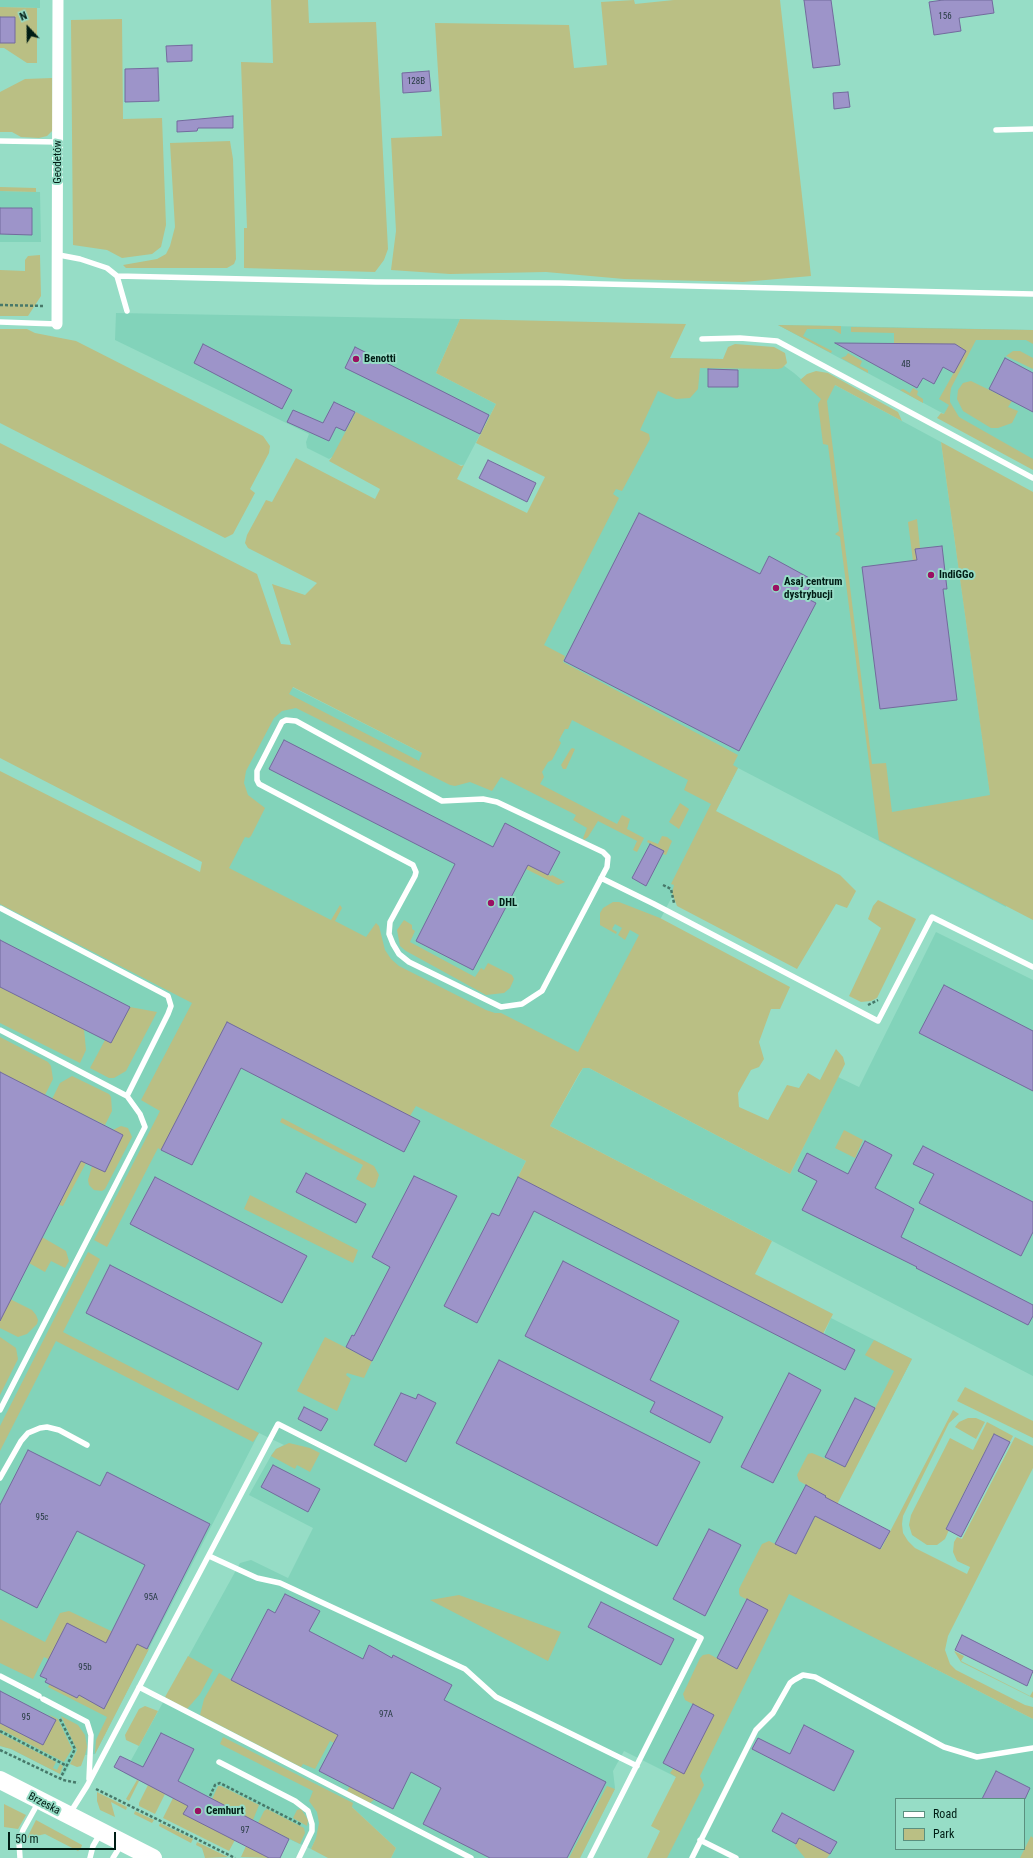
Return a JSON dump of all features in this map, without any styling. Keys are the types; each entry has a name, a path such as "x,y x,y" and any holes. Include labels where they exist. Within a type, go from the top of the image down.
{"main road":[{"name":"Brzeska","path":"0,1780 153,1858"}],"street":[{"name":"Geodetów","path":"57,324 59,255 58,0"}],"lane":[{"path":"996,130 1033,129"},
{"path":"0,141 58,142"},
{"path":"59,255 80,259 107,268 117,276 127,311"},
{"path":"117,276 1033,294"},
{"path":"0,322 57,324"},
{"path":"702,339 740,338 777,341 1033,478"},
{"path":"291,720 296,721 442,801 483,799 497,802 602,852 608,857 608,862 601,878 542,992 522,1004 510,1006 495,1005 408,962 399,954 393,944 389,929 390,922 415,876 416,872 413,865 259,784 256,776 257,771 282,722 291,720"},
{"path":"601,878 654,904 878,1021 932,917 1033,967"},
{"path":"0,908 168,996 171,1006 168,1014 127,1096"},
{"path":"0,1030 127,1096 140,1114 145,1127 0,1410"},
{"path":"68,1816 88,1784 278,1424 701,1638 638,1766 590,1858"},
{"path":"0,1478 20,1441 28,1433 40,1428 47,1427 59,1430 87,1445"},
{"path":"209,1556 257,1578 280,1583 466,1669 496,1697 638,1766"},
{"path":"692,1858 756,1730 773,1714 790,1683 803,1675 815,1677 944,1747 977,1757 1033,1748"},
{"path":"0,1676 87,1722 91,1735 88,1784"},
{"path":"139,1687 471,1858"},
{"path":"219,1762 305,1807 310,1816 312,1830 299,1858"},
{"path":"20,1858 19,1842 23,1830 39,1801"},
{"path":"90,1858 92,1846 101,1832"},
{"path":"700,1840 736,1858"},
{"path":"113,1858 123,1843"}],"path":[{"path":"0,305 58,306"},
{"path":"663,885 671,889 675,906"},
{"path":"864,1005 877,1001 882,997"},
{"path":"58,1717 75,1749 60,1779"},
{"path":"0,1731 67,1766"},
{"path":"0,1750 60,1779 88,1784 235,1858"},
{"path":"210,1796 215,1785 220,1783 312,1830"}],"shaded area":[{"path":"0,0 40,0 40,8 0,7"},
{"path":"0,191 40,192 41,242 0,242"},
{"path":"116,313 460,319 436,373 496,404 464,465 332,457 329,459 307,448 306,442 309,434 115,340"},
{"path":"778,325 1033,330 1033,462 944,414"},
{"path":"670,358 776,360 794,373 824,399 822,378 941,442 1006,907 738,768 584,1068 589,1068 790,1174 838,1077 859,1087 936,932 1033,980 1033,1376 550,1126 583,1068 201,873 284,683 422,753"},
{"path":"0,893 526,1161 518,1177 824,1334 831,1318 912,1359 834,1508 922,1662 1033,1719 1033,1839 1023,1858 660,1858 676,1777 624,1751 613,1771 615,1788 580,1858 391,1858 396,1848 352,1807 323,1824 311,1849 289,1839 279,1858 183,1814 187,1806 124,1773 240,1563 251,1560 288,1578 313,1528 249,1495 272,1454 276,1449 284,1445 259,1433 95,1754 85,1755 77,1750 64,1776 11,1749 0,1746"}],"green space":[{"path":"271,0 308,0 309,23 376,22 388,249 384,260 375,272 244,268 244,228 247,228 241,62 273,63"},
{"path":"634,0 635,4 674,0 780,0 811,276 743,282 624,279 546,272 450,274 391,270 396,231 391,138 442,136 435,23 569,25 574,68 607,65 601,2"},
{"path":"0,7 37,8 37,63 27,63 4,48 0,48 0,43 15,43 15,17 0,17"},
{"path":"122,19 123,119 162,118 166,225 161,247 152,254 122,258 107,250 73,245 71,20"},
{"path":"52,78 53,130 47,136 39,138 21,137 12,132 0,132 0,92 25,79"},
{"path":"230,141 233,159 236,259 234,264 227,268 126,268 123,265 157,259 166,254 170,246 175,227 170,143"},
{"path":"0,187 36,188 36,192 0,191"},
{"path":"40,255 41,296 28,316 0,316 0,270 25,271 25,260 28,256"},
{"path":"460,319 686,324 670,358 723,359 728,347 735,344 774,347 785,353 787,363 782,368 778,369 700,368 698,389 690,398 676,399 658,391 640,430 649,434 650,439 622,491 616,489 613,494 619,498 544,645 565,656 563,662 738,755 733,765 738,768 716,811 840,875 856,891 847,908 836,904 797,969 677,906 672,893 674,885 671,884 711,804 684,790 688,780 572,720 568,729 565,729 559,740 561,743 552,760 548,762 542,772 544,777 540,784 617,824 622,815 630,819 627,829 644,838 637,852 633,850 637,841 598,821 588,837 584,840 583,838 587,828 573,820 576,815 501,777 492,791 470,782 455,786 450,785 296,708 282,711 274,718 246,771 244,783 248,795 265,808 251,836 249,838 245,837 229,868 331,920 340,905 342,908 335,921 366,937 376,923 379,926 385,950 391,959 399,966 486,1010 501,1013 578,1052 639,935 630,930 625,940 618,935 622,928 615,924 612,929 617,932 616,934 600,925 600,913 603,908 613,902 619,902 660,918 790,987 780,1009 771,1009 759,1042 764,1059 759,1067 751,1070 738,1093 739,1107 768,1120 787,1085 799,1088 808,1073 820,1080 836,1049 843,1057 845,1064 790,1174 589,1068 583,1068 550,1126 772,1241 755,1274 833,1314 823,1334 518,1177 526,1161 416,1106 410,1116 227,1022 161,1150 158,1148 107,1247 94,1240 160,1111 141,1100 192,1003 0,904 0,771 200,872 202,862 0,758 0,443 257,574 281,644 291,645 272,584 305,595 317,583 248,548 245,543 247,535 266,500 272,502 296,458 375,499 380,489 329,461 356,412 461,466 464,465 457,479 527,513 545,477 476,443 496,404 436,373","holes":["293,687 422,753 419,761 289,694"]},
{"path":"778,325 841,326 841,334 832,329 807,329 803,336 832,351 831,353"},
{"path":"851,327 1033,330 1033,344 1026,340 976,340 951,388 950,402 959,417 1033,459 1033,470 937,418 941,413 944,414 949,405 939,399 966,351 955,344 894,344 894,333 851,332"},
{"path":"0,329 27,329 35,333 76,341 263,436 270,446 269,453 250,489 255,493 233,534 225,538 0,423"},
{"path":"1013,351 1020,351 1033,358 1033,369 1006,356"},
{"path":"848,353 862,361 860,366 868,370 868,373 841,358 846,356"},
{"path":"816,371 828,373 898,412 902,421 835,385 827,401 872,764 886,763 892,812 990,795 941,442 1033,492 1033,920 879,840 840,537 835,534 839,531 828,445 823,444 818,404 821,399 800,380 807,374"},
{"path":"971,381 1012,401 1008,407 1018,411 1012,423 998,428 991,428 963,411 957,399 958,390 963,383"},
{"path":"913,388 918,391 917,395 923,399 923,403 900,390 903,389 910,393"},
{"path":"917,519 920,548 915,549 917,560 913,561 908,522"},
{"path":"572,748 575,749 566,769 563,769 561,765"},
{"path":"680,803 689,809 679,829 669,822"},
{"path":"662,836 667,837 672,841 666,855 663,854 664,851 647,842 648,840 658,844"},
{"path":"528,865 565,882 558,885 526,869"},
{"path":"878,900 916,919 877,998 871,1001 861,1002 849,996 881,928 868,919 873,906"},
{"path":"404,920 412,925 412,929 415,931 410,942 475,977 481,968 484,970 488,963 512,975 514,979 510,988 504,993 486,995 406,951 400,946 397,930"},
{"path":"0,987 84,1029 86,1050 80,1063 0,1023"},
{"path":"130,1007 157,1012 126,1071 114,1078 109,1078 90,1068 105,1040 111,1043"},
{"path":"0,1037 48,1062 51,1066 53,1079 45,1095 0,1072"},
{"path":"72,1076 109,1094 111,1097 112,1111 105,1125 52,1099 60,1083"},
{"path":"282,1118 374,1166 379,1175 375,1187 372,1188 356,1179 363,1165 280,1122"},
{"path":"121,1126 128,1128 132,1137 105,1189 102,1191 94,1190 89,1185 88,1180 92,1166 105,1172 123,1135 113,1130"},
{"path":"844,1130 863,1140 855,1158 835,1148"},
{"path":"81,1161 86,1163 63,1206 59,1205"},
{"path":"250,1195 358,1250 353,1263 244,1209"},
{"path":"42,1237 66,1251 69,1261 65,1268 51,1261 45,1272 29,1263"},
{"path":"88,1252 100,1259 63,1332 259,1433 253,1442 56,1341 0,1451 0,1426"},
{"path":"10,1299 32,1310 36,1315 38,1320 37,1324 27,1334 18,1337 0,1328 0,1321"},
{"path":"0,1337 16,1348 18,1359 0,1395"},
{"path":"325,1337 372,1361 364,1378 347,1373 346,1375 351,1379 337,1411 297,1391"},
{"path":"874,1340 912,1359 828,1522 881,1549 953,1410 959,1414 949,1423 903,1516 902,1524 903,1533 915,1548 967,1574 970,1567 957,1561 953,1552 954,1542 957,1537 962,1539 1015,1437 1033,1446 1033,1468 948,1636 945,1650 950,1664 956,1670 1025,1705 1033,1707 1033,1719 789,1594 700,1776 704,1785 667,1858 647,1858 660,1831 651,1826 676,1777 670,1773 713,1715 685,1700 683,1694 700,1658 703,1655 709,1654 737,1669 767,1610 740,1596 739,1593 739,1589 762,1544 769,1541 796,1554 826,1496 799,1481 797,1475 808,1454 812,1453 845,1467 894,1371 865,1355"},
{"path":"965,1387 1033,1421 1033,1438 957,1401"},
{"path":"968,1418 976,1418 985,1422 976,1439 955,1427 959,1422"},
{"path":"987,1422 1013,1436 1010,1442 994,1434 946,1528 949,1530 945,1539 937,1545 927,1545 912,1535 909,1525 911,1515 950,1438 973,1450"},
{"path":"289,1443 310,1448 320,1453 310,1472 297,1465 295,1469 271,1456 276,1449"},
{"path":"459,1595 561,1632 548,1661 430,1600"},
{"path":"69,1611 149,1649 95,1754 96,1740 107,1717 48,1687 51,1682 77,1698 79,1695 104,1709 131,1656 48,1659 44,1657 33,1679 0,1663 0,1619 45,1642 60,1613"},
{"path":"954,1651 964,1656 961,1661 1030,1696 1033,1691 1033,1698 961,1662"},
{"path":"188,1656 213,1670 200,1694 187,1709 165,1697"},
{"path":"219,1673 361,1747 345,1748 330,1741 315,1769 303,1764 301,1767 200,1715 204,1699"},
{"path":"145,1706 158,1711 139,1746 126,1740 125,1735 139,1709"},
{"path":"48,1714 58,1719 72,1749 64,1762 0,1729 0,1723 43,1745 56,1720"},
{"path":"61,1716 78,1725 85,1735 87,1747 81,1766 77,1767 70,1764 77,1750"},
{"path":"0,1733 56,1762 53,1768 57,1770 60,1764 63,1766 60,1774 11,1749 0,1746"},
{"path":"223,1737 353,1803 352,1807 396,1848 391,1858 328,1858 311,1849 316,1838 319,1823 317,1812 309,1801 313,1791 220,1744"},
{"path":"137,1780 139,1781 129,1801 126,1799"},
{"path":"148,1785 165,1794 155,1814 139,1806"},
{"path":"218,1786 221,1786 259,1805 253,1820 212,1799"},
{"path":"350,1786 375,1799 370,1803 347,1791"},
{"path":"607,1786 615,1789 580,1858 569,1858"},
{"path":"97,1792 127,1807 126,1810 111,1802 115,1817 100,1810 97,1801"},
{"path":"173,1798 188,1806 184,1814 235,1840 229,1851 163,1818"},
{"path":"4,1804 26,1815 18,1829 4,1827"},
{"path":"267,1809 304,1828 305,1833 300,1844 258,1823 264,1811"},
{"path":"301,1809 308,1820 307,1826 293,1818 297,1810"},
{"path":"135,1811 154,1820 152,1823 134,1814"},
{"path":"36,1820 82,1845 81,1848 78,1851 45,1834 27,1838"},
{"path":"160,1823 193,1839 191,1843 159,1826"},
{"path":"1031,1836 1033,1838 1033,1858 1020,1858"},
{"path":"799,1838 830,1854 827,1858 805,1858 795,1846"},
{"path":"197,1842 228,1857 205,1858 202,1848 196,1845"},
{"path":"246,1846 269,1858 241,1857"}],"building":[{"path":"804,0 831,0 840,65 813,68"},
{"path":"943,0 992,0 994,13 959,18 961,31 934,35 929,2"},
{"path":"0,17 15,17 15,43 0,43"},
{"path":"192,45 192,61 167,62 166,46"},
{"path":"158,68 159,101 125,102 125,69"},
{"path":"429,71 431,91 403,93 402,73"},
{"path":"848,92 850,107 834,109 833,93"},
{"path":"233,116 233,128 198,128 197,131 177,132 177,121"},
{"path":"0,208 32,208 32,235 0,234"},
{"path":"835,343 955,344 966,351 954,373 943,367 934,384 923,378 917,388"},
{"path":"203,344 292,390 282,409 194,363"},
{"path":"355,347 489,415 480,434 345,368"},
{"path":"1005,358 1033,373 1033,412 989,389"},
{"path":"708,369 738,370 738,387 708,387"},
{"path":"334,402 355,412 345,431 336,427 329,441 287,422 293,410 323,423"},
{"path":"488,460 536,483 527,502 479,478"},
{"path":"639,513 760,574 769,556 813,580 804,597 816,603 739,751 564,661"},
{"path":"942,546 947,589 943,589 957,700 880,709 862,567 917,560 915,549"},
{"path":"284,740 493,847 505,823 560,852 548,875 528,865 473,970 416,941 455,864 269,769"},
{"path":"650,844 664,851 646,886 632,878"},
{"path":"0,940 130,1007 111,1043 0,987"},
{"path":"944,985 1033,1031 1033,1091 919,1033"},
{"path":"227,1022 420,1121 404,1152 241,1068 192,1165 161,1150"},
{"path":"0,1072 123,1135 105,1172 81,1161 0,1321"},
{"path":"865,1141 892,1155 875,1188 914,1209 901,1237 1033,1305 1033,1316 1028,1325 916,1268 917,1267 802,1210 817,1181 798,1171 807,1153 848,1174"},
{"path":"923,1146 1033,1202 1033,1232 1021,1256 919,1203 934,1174 913,1164"},
{"path":"306,1173 366,1204 356,1223 296,1192"},
{"path":"414,1176 457,1196 372,1361 346,1347 352,1335 354,1336 390,1267 372,1257"},
{"path":"155,1177 307,1256 282,1303 130,1224"},
{"path":"518,1177 855,1350 845,1370 534,1211 477,1323 444,1306 492,1213 499,1216"},
{"path":"563,1261 679,1321 650,1380 723,1417 710,1443 650,1412 655,1402 525,1336"},
{"path":"110,1265 262,1343 238,1390 86,1313"},
{"path":"499,1360 700,1462 657,1546 456,1443"},
{"path":"789,1373 821,1390 773,1483 741,1467"},
{"path":"401,1393 416,1399 418,1394 436,1403 406,1462 374,1445"},
{"path":"855,1398 875,1408 845,1467 825,1457"},
{"path":"304,1407 328,1419 321,1431 298,1419"},
{"path":"994,1434 1010,1442 961,1537 946,1529"},
{"path":"28,1450 100,1486 107,1472 210,1524 147,1649 137,1644 104,1709 79,1695 77,1698 45,1682 47,1679 40,1676 67,1623 106,1643 145,1565 77,1531 37,1608 0,1589 0,1505"},
{"path":"273,1465 320,1489 308,1512 261,1487"},
{"path":"806,1485 826,1496 825,1497 890,1531 880,1549 815,1516 796,1554 775,1544"},
{"path":"709,1529 741,1545 705,1616 673,1599"},
{"path":"285,1594 320,1611 309,1631 363,1659 369,1645 392,1658 393,1655 452,1685 444,1700 606,1782 567,1858 490,1858 423,1824 441,1788 411,1772 393,1809 319,1771 338,1735 231,1680 268,1609 275,1613"},
{"path":"747,1599 768,1610 737,1669 717,1658"},
{"path":"601,1602 674,1639 661,1665 588,1627"},
{"path":"962,1635 1033,1671 1027,1686 955,1650"},
{"path":"0,1691 56,1720 43,1745 0,1723"},
{"path":"693,1704 714,1715 684,1774 663,1763"},
{"path":"804,1725 854,1751 834,1791 752,1749 758,1738 790,1754"},
{"path":"161,1733 194,1749 178,1781 289,1839 280,1858 269,1858 183,1814 188,1806 114,1767 120,1756 143,1767"},
{"path":"996,1771 1030,1788 1025,1799 982,1798"},
{"path":"782,1813 837,1842 830,1854 799,1838 796,1844 772,1831"}],"place":[{"name":"Benotti","path":"356,359"},
{"name":"IndiGGo","path":"931,575"},
{"name":"Asaj centrum dystrybucji","path":"776,588"},
{"name":"DHL","path":"491,903"},
{"name":"Cemhurt","path":"198,1811"}]}
